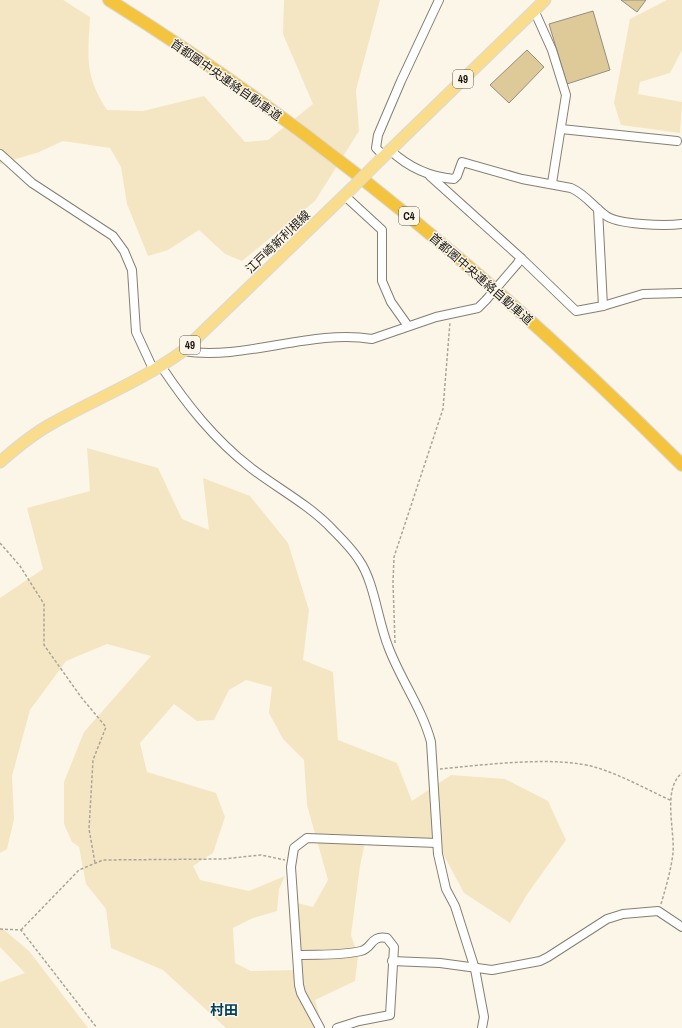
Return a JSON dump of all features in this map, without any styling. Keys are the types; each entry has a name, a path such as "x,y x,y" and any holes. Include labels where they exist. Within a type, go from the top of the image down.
{"highway":[{"name":"首都圏中央連絡自動車道","path":"109,0 281,117 378,190 466,264 560,348 682,465"}],"main road":[{"name":"江戸崎新利根線","path":"0,462 50,424 158,369 183,351 348,193 385,155 545,0"}],"street":[{"path":"439,0 401,81 378,135 376,148 385,155 403,160 428,174 519,261 576,310 603,306 643,294 682,293"},
{"path":"534,10 552,50 566,95 552,183"},
{"path":"561,129 677,141"},
{"path":"0,154 32,183 113,236 124,251 132,270 136,332 158,369 215,438 252,468 321,519 360,560 388,646 427,727 431,742 438,854 446,889 455,906 475,968 484,1017 482,1028"},
{"path":"428,174 454,179 458,176 462,162 522,179 552,183 579,191 607,217 653,225 682,224"},
{"path":"348,193 382,230 382,280 391,302 408,326"},
{"path":"598,209 603,306"},
{"path":"183,351 192,353 235,351 324,339 361,338 372,340 408,326 478,308 519,261"},
{"path":"320,1028 301,993 299,985 291,867 294,848 307,838 437,843"},
{"path":"392,961 440,963 492,970 540,961 560,951 612,917 623,914 658,911 682,927"},
{"path":"298,955 324,955 362,951 374,939 380,937 387,938 394,947 390,1015 359,1021 337,1028"}],"path":[{"path":"388,646 396,643 393,582 394,557 443,409 450,314"},
{"path":"0,543 20,566 44,604 44,645 81,697 106,727 92,760 89,829 95,863"},
{"path":"432,769 517,763 567,763 596,767 670,800"},
{"path":"658,911 669,878 673,851 670,800 677,777 682,772"},
{"path":"0,929 21,930 79,870 102,860 223,859 262,855 292,861"},
{"path":"21,930 97,1028"}],"shaded area":[{"path":"0,0 63,0 90,17 88,55 91,76 94,86 107,110 143,111 204,96 245,142 268,140 313,104 283,34 284,0 380,0 356,90 359,131 315,201 242,261 225,254 199,230 168,250 148,256 127,204 121,167 110,148 63,141 39,152 0,164"},
{"path":"667,0 682,0 682,50 670,73 640,82 638,94 682,102 680,133 621,125 614,103 630,19"},
{"path":"87,448 158,468 182,519 209,530 203,478 250,496 288,543 309,610 303,660 333,672 338,740 397,763 412,801 451,775 505,779 548,801 566,840 528,893 510,923 464,893 439,846 365,842 360,866 351,935 358,956 355,981 315,1000 323,1028 226,1028 163,970 111,948 106,909 86,884 79,847 72,842 64,824 64,782 84,732 151,656 107,644 66,661 30,710 12,776 14,819 7,849 0,853 0,598 43,569 27,508 90,491","holes":["246,680 272,687 269,713 283,739 304,760 307,805 328,880 313,907 297,903 295,970 251,971 235,963 233,928 253,918 277,911 279,889 285,876 249,891 200,880 193,866 213,853 225,817 216,793 147,772 140,743 174,704 197,721 214,720 229,690"]},
{"path":"0,929 3,929 29,951 88,1028 0,1028 0,982 25,973 0,947"}],"building":[{"path":"621,0 646,0 637,12"},
{"path":"593,11 610,70 567,84 549,24"},
{"path":"527,50 544,67 509,103 490,85"}],"district":[{"name":"村田","path":"224,1010"}]}
